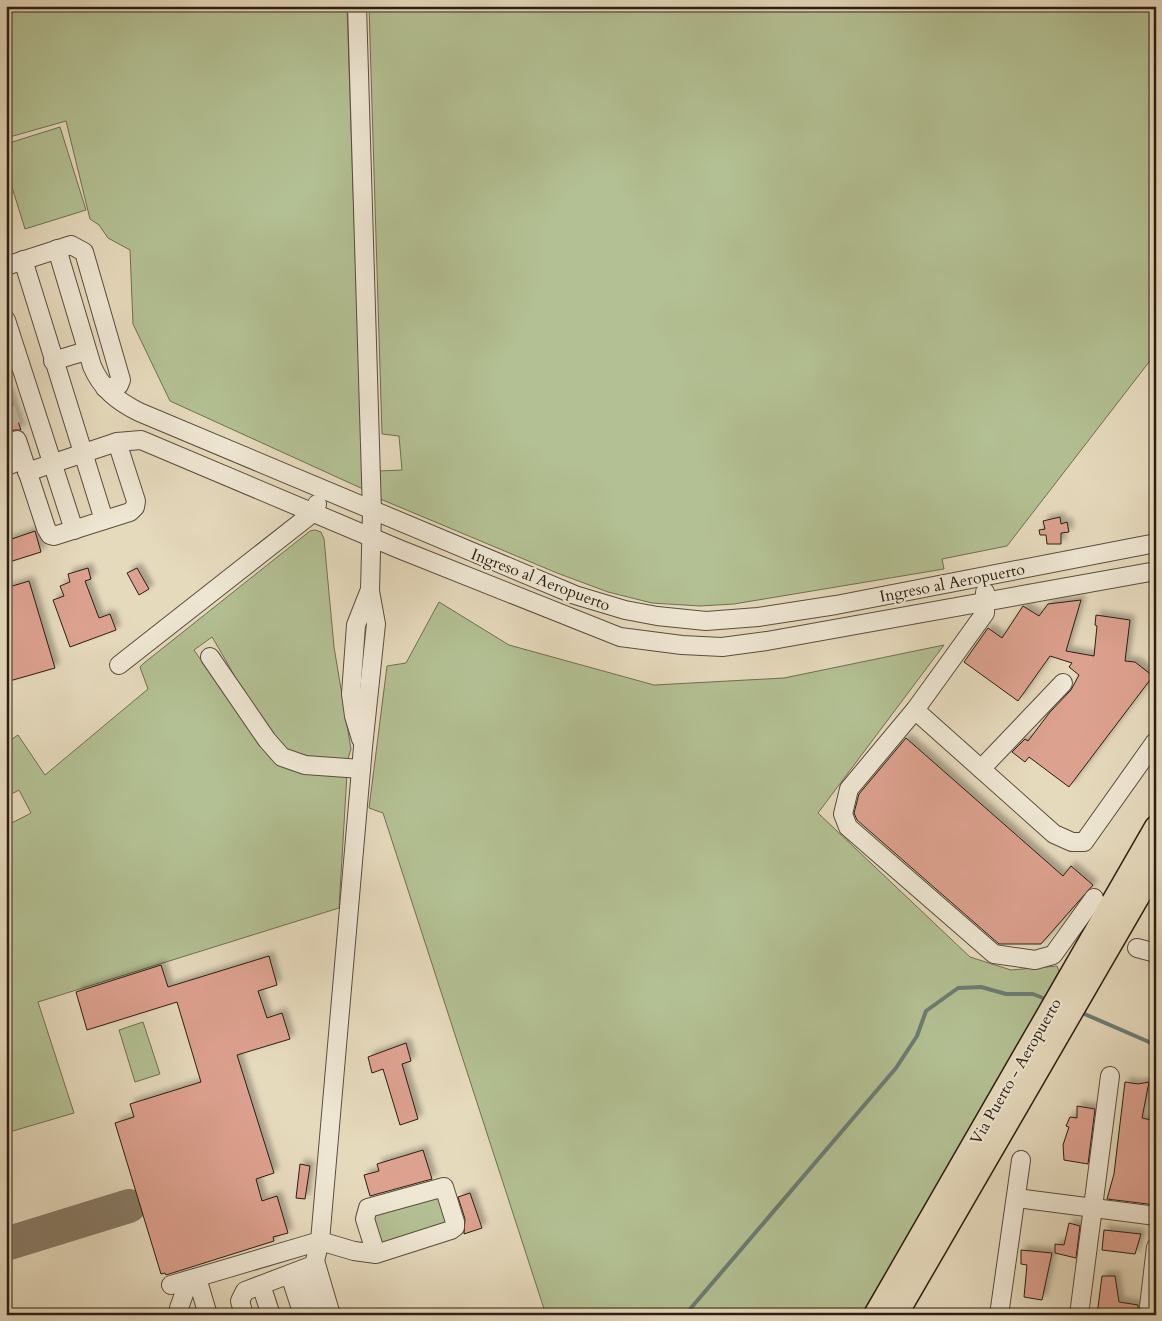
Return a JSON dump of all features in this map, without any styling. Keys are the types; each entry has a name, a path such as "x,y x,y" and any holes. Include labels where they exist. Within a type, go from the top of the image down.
{"main road":[{"name":"Via Puerto - Aeropuerto","path":"875,1315 1083,972 1156,827"},
{"name":"Via Puerto - Aeropuerto","path":"1083,972 1153,878"},
{"name":"Via Puerto - Aeropuerto","path":"896,1315 1041,1044"}],"street":[{"path":"317,1315 308,1288 316,1264 320,1241 363,747 350,694 356,625 370,591 372,538 357,6"},
{"path":"104,520 53,361 14,263 57,249 74,246 86,254 122,380 118,385 105,388"},
{"name":"Ingreso al Aeropuerto","path":"57,249 86,351 97,378 117,400 139,412 372,512 575,595 625,610 706,621 758,617 826,606 1156,543"},
{"path":"6,320 74,530"},
{"path":"53,361 86,351"},
{"path":"16,440 19,466 50,535 58,536 130,512 135,507 136,500 122,441 53,464 19,466"},
{"name":"Ingreso al Aeropuerto","path":"122,441 141,440 372,538 620,637 682,645 722,647 840,630 1156,570"},
{"path":"119,665 314,512 324,490"},
{"path":"984,576 985,613 915,710 849,790 843,814 848,827 994,954 1035,960 1053,955 1094,898"},
{"path":"210,657 267,740 282,757 305,765 361,769"},
{"path":"981,769 1063,683"},
{"path":"915,710 1054,834 1072,842 1084,842 1155,742"},
{"path":"1137,948 1156,953"},
{"path":"1079,1315 1110,1076"},
{"path":"999,1315 1021,1160"},
{"path":"171,1285 320,1241 354,1251 376,1254 451,1230 455,1226 444,1187 438,1187 368,1208 364,1219 376,1254"},
{"path":"1016,1198 1156,1216"},
{"path":"1148,1315 1156,1247"},
{"path":"244,1315 240,1301 241,1295 245,1291 316,1264"},
{"path":"316,1264 331,1315"},
{"path":"290,1275 303,1315"},
{"path":"181,1315 179,1308 193,1279"},
{"path":"193,1279 208,1315"},
{"path":"261,1285 271,1315"}],"green space":[{"path":"6,6 347,6 363,489 170,401 133,324 130,250 108,238 99,225 90,219 66,121 6,138"},
{"path":"369,6 1156,6 1156,353 1007,546 942,559 944,569 734,604 700,606 652,603 608,592 557,573 378,498 379,471 402,470 399,436 382,434"},
{"path":"60,127 86,210 25,229 6,168 6,144"},
{"path":"310,531 321,532 324,539 334,647 351,749 348,759 300,756 286,750 278,743 258,715 212,637 194,650 266,753 288,768 347,774 339,908 38,1002 74,1113 6,1133 6,823 8,825 31,813 19,790 6,797 6,743 18,735 45,775 148,689 140,667 144,663"},
{"path":"439,602 509,645 654,685 784,678 944,645 818,813 970,957 1011,970 1057,966 1059,971 990,1095 861,1315 546,1315 383,813 369,808 387,666 406,663"},
{"path":"143,1022 160,1074 135,1082 119,1030"},
{"path":"442,1190 452,1223 379,1246 369,1213"}],"building":[{"path":"6,392 8,392 21,430 14,430 9,433 6,444"},
{"path":"1060,517 1061,524 1067,522 1069,532 1061,533 1061,544 1047,544 1046,535 1040,535 1039,530 1045,529 1043,521"},
{"path":"35,531 41,552 6,563 6,541"},
{"path":"88,568 91,579 85,581 99,618 110,614 116,630 70,647 53,600 64,596 60,586 70,582 68,574"},
{"path":"137,568 149,589 139,595 127,573"},
{"path":"29,581 55,668 6,682 6,588"},
{"path":"1081,600 1066,651 1094,656 1097,626 1095,625 1096,615 1130,620 1125,661 1135,662 1153,676 1069,787 1029,757 1025,762 1012,752 1025,739 1028,741 1050,712 1071,690 1079,675 1069,667 1072,663 1050,656 1018,701 964,662 988,628 1002,638 1023,606 1039,616 1048,604"},
{"path":"906,738 1063,876 1071,866 1093,885 1041,944 999,944 857,820 854,813 859,794"},
{"path":"269,956 277,985 258,991 267,1018 282,1013 290,1039 237,1055 274,1173 256,1179 262,1201 277,1196 288,1233 273,1237 274,1241 166,1275 165,1273 161,1274 115,1123 134,1117 130,1104 201,1082 177,1002 87,1030 76,992 161,965 168,987"},
{"path":"406,1043 411,1061 402,1064 418,1119 400,1125 383,1069 372,1073 368,1057"},
{"path":"1125,1082 1138,1084 1149,1082 1142,1118 1156,1121 1156,1205 1107,1199 1114,1174"},
{"path":"1077,1106 1095,1109 1088,1164 1064,1160 1063,1145 1069,1127 1066,1126 1070,1117 1077,1118"},
{"path":"423,1150 432,1179 370,1196 364,1175 379,1171 377,1164"},
{"path":"300,1164 310,1166 305,1199 296,1198"},
{"path":"470,1193 482,1228 464,1234 465,1219 458,1197"},
{"path":"1069,1223 1080,1226 1076,1258 1055,1253 1055,1244 1064,1245"},
{"path":"1104,1230 1141,1234 1135,1254 1102,1250"},
{"path":"1021,1250 1052,1253 1042,1300 1024,1297 1027,1265 1021,1264"},
{"path":"1102,1276 1115,1276 1119,1302 1138,1305 1138,1315 1097,1315"}],"waterway":[{"path":"685,1315 896,1068 917,1036 926,1011 958,988 981,987 1006,994 1033,994 1048,1000"},
{"path":"1080,1012 1156,1045"}],"taxiway":[{"path":"6,1244 129,1206"}],"tunnel":[{"path":"6,408 17,440"}]}
